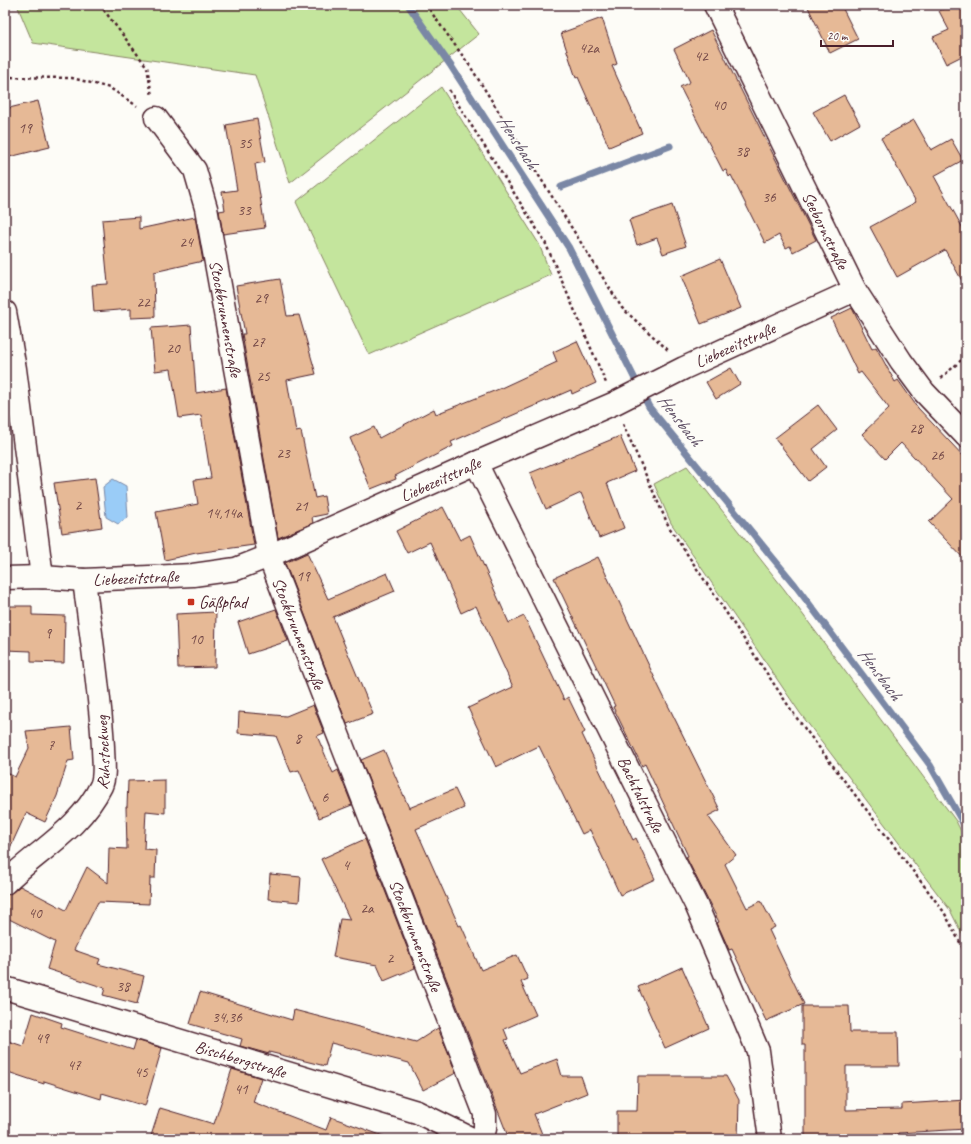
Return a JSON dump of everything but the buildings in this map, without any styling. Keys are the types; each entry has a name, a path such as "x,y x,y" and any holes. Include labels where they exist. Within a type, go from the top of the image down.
{"street":[{"name":"Seebornstraße","path":"715,5 855,290 901,361 924,392 966,436"},
{"name":"Stockbrunnenstraße","path":"156,118 195,170 206,208 270,556 485,1114 485,1129 481,1139"},
{"name":"Liebezeitstraße","path":"5,578 42,577 84,580 194,575 236,569 270,556 476,463 615,403 684,368 855,290"},
{"path":"5,312 15,369 42,577"},
{"name":"Bachtalstraße","path":"476,463 697,907 758,1050 770,1139"},
{"name":"Ruhstockweg","path":"5,883 62,836 83,812 102,785 104,770 101,710 84,580"},
{"name":"Bischbergstraße","path":"5,988 417,1112 472,1139"}],"path":[{"path":"100,5 147,67 156,118"},
{"path":"426,5 470,66 622,308 661,342 684,368"},
{"path":"5,77 72,78 110,88 156,118"},
{"path":"448,90 545,242 615,403"},
{"path":"924,392 966,356"},
{"path":"628,435 669,527 796,717 944,912 966,954"}],"green space":[{"path":"17,5 456,5 479,34 290,183 255,75 33,43"},
{"path":"441,87 539,244 551,275 369,355 296,202"},
{"path":"687,466 784,589 956,821 966,841 966,942 950,910 800,713 671,523 654,484"}],"water":[{"path":"113,479 126,486 128,517 118,524 106,517 103,487"}],"waterway":[{"name":"Hensbach","path":"408,5 451,66 569,248 649,407 795,585 930,765 966,828"},
{"path":"561,187 670,146"}],"place":[{"name":"Gäßpfad","path":"191,602"}]}
